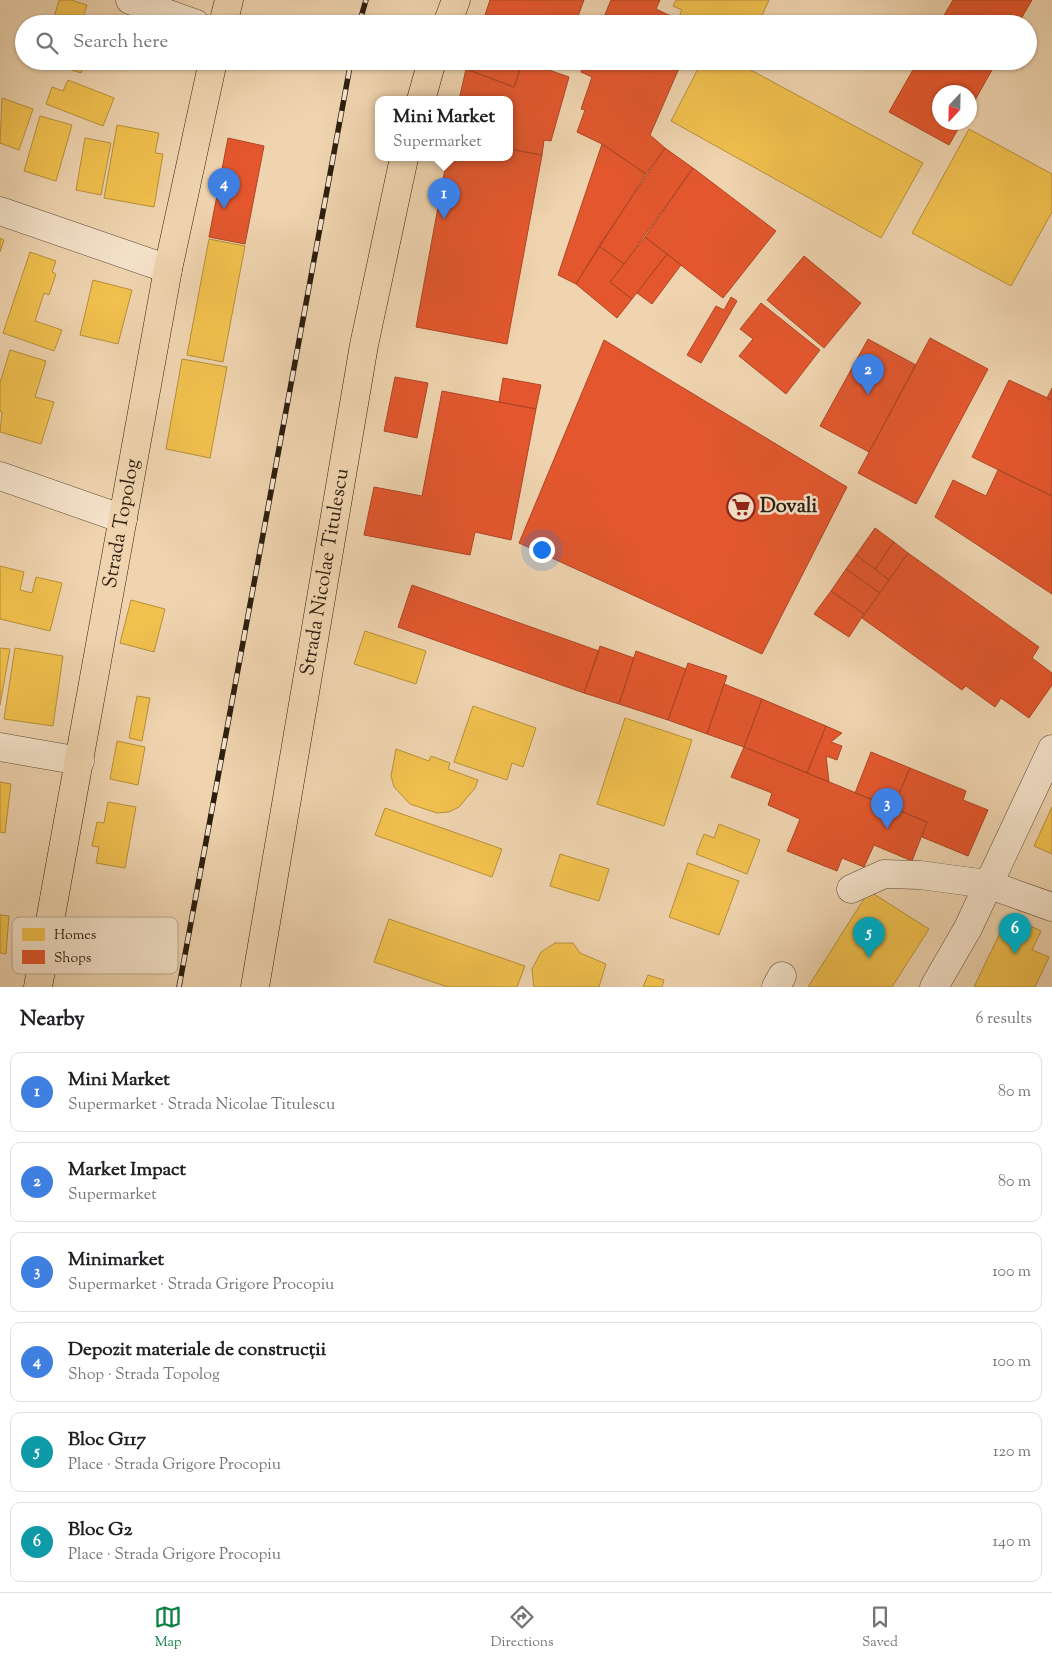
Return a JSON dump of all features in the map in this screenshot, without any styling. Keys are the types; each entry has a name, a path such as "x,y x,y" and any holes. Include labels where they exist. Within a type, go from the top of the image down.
{"main road":[{"path":"225,15 229,0"},
{"path":"450,15 456,0"},
{"name":"Strada Topolog","path":"51,917 168,269 212,70"},
{"path":"422,96 429,70"},
{"name":"Strada Nicolae Titulescu","path":"255,987 364,345 403,161"},
{"name":"Strada Topolog","path":"38,987 40,974"}],"street":[{"path":"130,0 171,15"},
{"path":"0,211 168,269"},
{"path":"0,476 123,518"},
{"path":"0,747 80,762"},
{"path":"934,987 968,928 987,884 1052,750"},
{"path":"851,889 884,874 920,875 987,884 1052,908"}],"building: Homes":[{"path":"59,0 71,0 87,5 84,15 55,15"},
{"path":"676,0 769,0 762,15 680,15 682,10 673,6"},
{"path":"697,70 751,70 923,163 881,238 671,121"},
{"path":"68,80 114,98 103,126 46,104 52,87 63,91"},
{"path":"2,98 33,109 19,150 0,143"},
{"path":"40,116 72,125 56,181 24,171"},
{"path":"117,125 159,133 155,153 163,154 154,207 104,198"},
{"path":"968,130 1052,174 1052,212 1011,286 912,233"},
{"path":"85,138 111,143 101,195 76,190"},
{"path":"0,238 4,240 0,252"},
{"path":"209,239 245,246 223,362 187,355"},
{"path":"30,252 56,261 52,272 56,274 49,295 44,293 35,321 62,330 54,351 3,333"},
{"path":"93,280 132,290 118,344 80,335"},
{"path":"10,350 46,361 35,397 54,402 41,444 0,432 2,412 0,411 0,383"},
{"path":"182,359 227,367 210,458 166,449"},
{"path":"0,566 24,572 20,590 32,593 36,577 62,583 50,631 0,619"},
{"path":"131,600 165,609 154,652 120,643"},
{"path":"365,631 426,651 416,684 354,664"},
{"path":"0,648 10,649 0,705"},
{"path":"15,648 63,656 53,726 4,719"},
{"path":"137,696 150,698 142,741 129,738"},
{"path":"473,706 536,728 523,767 512,763 507,780 454,762"},
{"path":"625,718 692,740 664,826 597,804"},
{"path":"117,741 145,747 138,785 110,779"},
{"path":"396,749 429,761 431,756 450,763 448,769 478,780 475,788 459,807 449,812 437,813 410,804 394,787 391,776"},
{"path":"0,782 11,784 5,833 0,832"},
{"path":"108,802 136,807 125,868 96,863 99,847 92,846 97,822 104,823"},
{"path":"1052,807 1052,854 1034,846"},
{"path":"385,808 502,849 492,877 375,835"},
{"path":"719,824 760,840 747,874 696,854 704,834 714,838"},
{"path":"560,854 609,869 599,901 550,886"},
{"path":"688,863 739,881 719,935 669,917"},
{"path":"869,891 929,929 892,987 808,987"},
{"path":"0,915 9,916 6,954 0,953"},
{"path":"389,919 525,966 517,987 448,987 374,962"},
{"path":"1024,923 1041,931 1032,950 1049,957 1035,987 974,987 1000,933 1015,940"},
{"path":"555,943 573,943 580,953 606,964 599,987 534,987 532,969 541,952"},
{"path":"648,975 664,980 662,987 643,987"}],"building: Shops":[{"path":"490,0 584,0 578,15 485,15"},
{"path":"611,0 660,0 656,9 669,15 605,15"},
{"path":"953,0 1032,0 1023,15 944,15"},
{"path":"466,70 514,87 520,70 549,70 569,77 551,141 544,140 542,155 513,150 513,96 460,96"},
{"path":"469,70 520,70 514,87"},
{"path":"582,70 678,70 650,135 665,148 646,174 602,144 577,132 585,110 581,109 592,77 581,72"},
{"path":"913,70 992,70 977,97 977,85 932,85 932,130 957,130 949,145 889,112"},
{"path":"228,138 264,146 245,244 209,237"},
{"path":"602,144 646,174 576,284 558,275"},
{"path":"665,148 693,168 624,264 599,246"},
{"path":"513,150 542,155 507,344 416,327 446,161 513,161"},
{"path":"693,168 776,231 723,298 645,237"},
{"path":"645,237 667,254 632,299 610,282"},
{"path":"599,246 624,264 610,282 632,299 617,318 576,284"},
{"path":"667,254 681,265 652,304 637,293"},
{"path":"804,256 861,303 824,348 767,300"},
{"path":"731,297 737,301 701,363 687,355 716,306 724,310"},
{"path":"761,303 820,350 786,394 739,356 753,339 740,329"},
{"path":"930,338 988,369 916,504 858,473"},
{"path":"868,339 916,365 869,452 820,426"},
{"path":"604,340 847,487 762,654 519,543"},
{"path":"395,377 428,383 417,438 384,431"},
{"path":"503,378 541,385 536,409 499,402"},
{"path":"1009,380 1052,400 1052,496 972,457"},
{"path":"1052,388 1052,400 1047,398"},
{"path":"442,391 536,409 511,540 475,532 470,555 364,535 374,487 422,496"},
{"path":"998,470 1052,496 1052,594 935,517 953,480 986,496"},
{"path":"875,528 894,542 875,569 856,555"},
{"path":"894,542 908,553 889,580 875,569"},
{"path":"908,553 1039,647 1032,658 1052,673 1052,685 1029,718 1001,698 995,707 966,686 962,690 862,618"},
{"path":"856,555 889,580 880,593 846,569"},
{"path":"846,569 880,593 864,614 831,591"},
{"path":"412,585 599,651 584,693 398,627"},
{"path":"831,591 864,614 849,637 814,614"},
{"path":"600,646 634,658 619,704 584,693"},
{"path":"636,651 686,669 668,720 619,704"},
{"path":"688,663 727,676 707,734 668,720"},
{"path":"724,684 762,699 744,747 707,734"},
{"path":"762,699 826,726 807,773 744,747"},
{"path":"826,726 842,733 831,742 842,746 837,760 826,756 829,782 807,773"},
{"path":"744,747 927,822 912,861 874,845 864,867 842,858 837,871 787,851 800,819 768,805 772,793 731,777"},
{"path":"871,752 910,768 893,808 855,793"},
{"path":"910,768 966,791 963,800 988,810 968,856 922,837 927,822 893,808"}],"railway":[{"path":"362,15 366,0"},
{"path":"179,987 349,70"}],"place":[{"name":"Depozit materiale de construcții","path":"224,209"},
{"name":"Mini Market","path":"444,219"},
{"name":"Market Impact","path":"868,395"},
{"name":"Dovali","path":"741,507"},
{"name":"Minimarket","path":"887,829"},
{"name":"Bloc G2","path":"1015,954"},
{"name":"Bloc G117","path":"869,958"}]}
